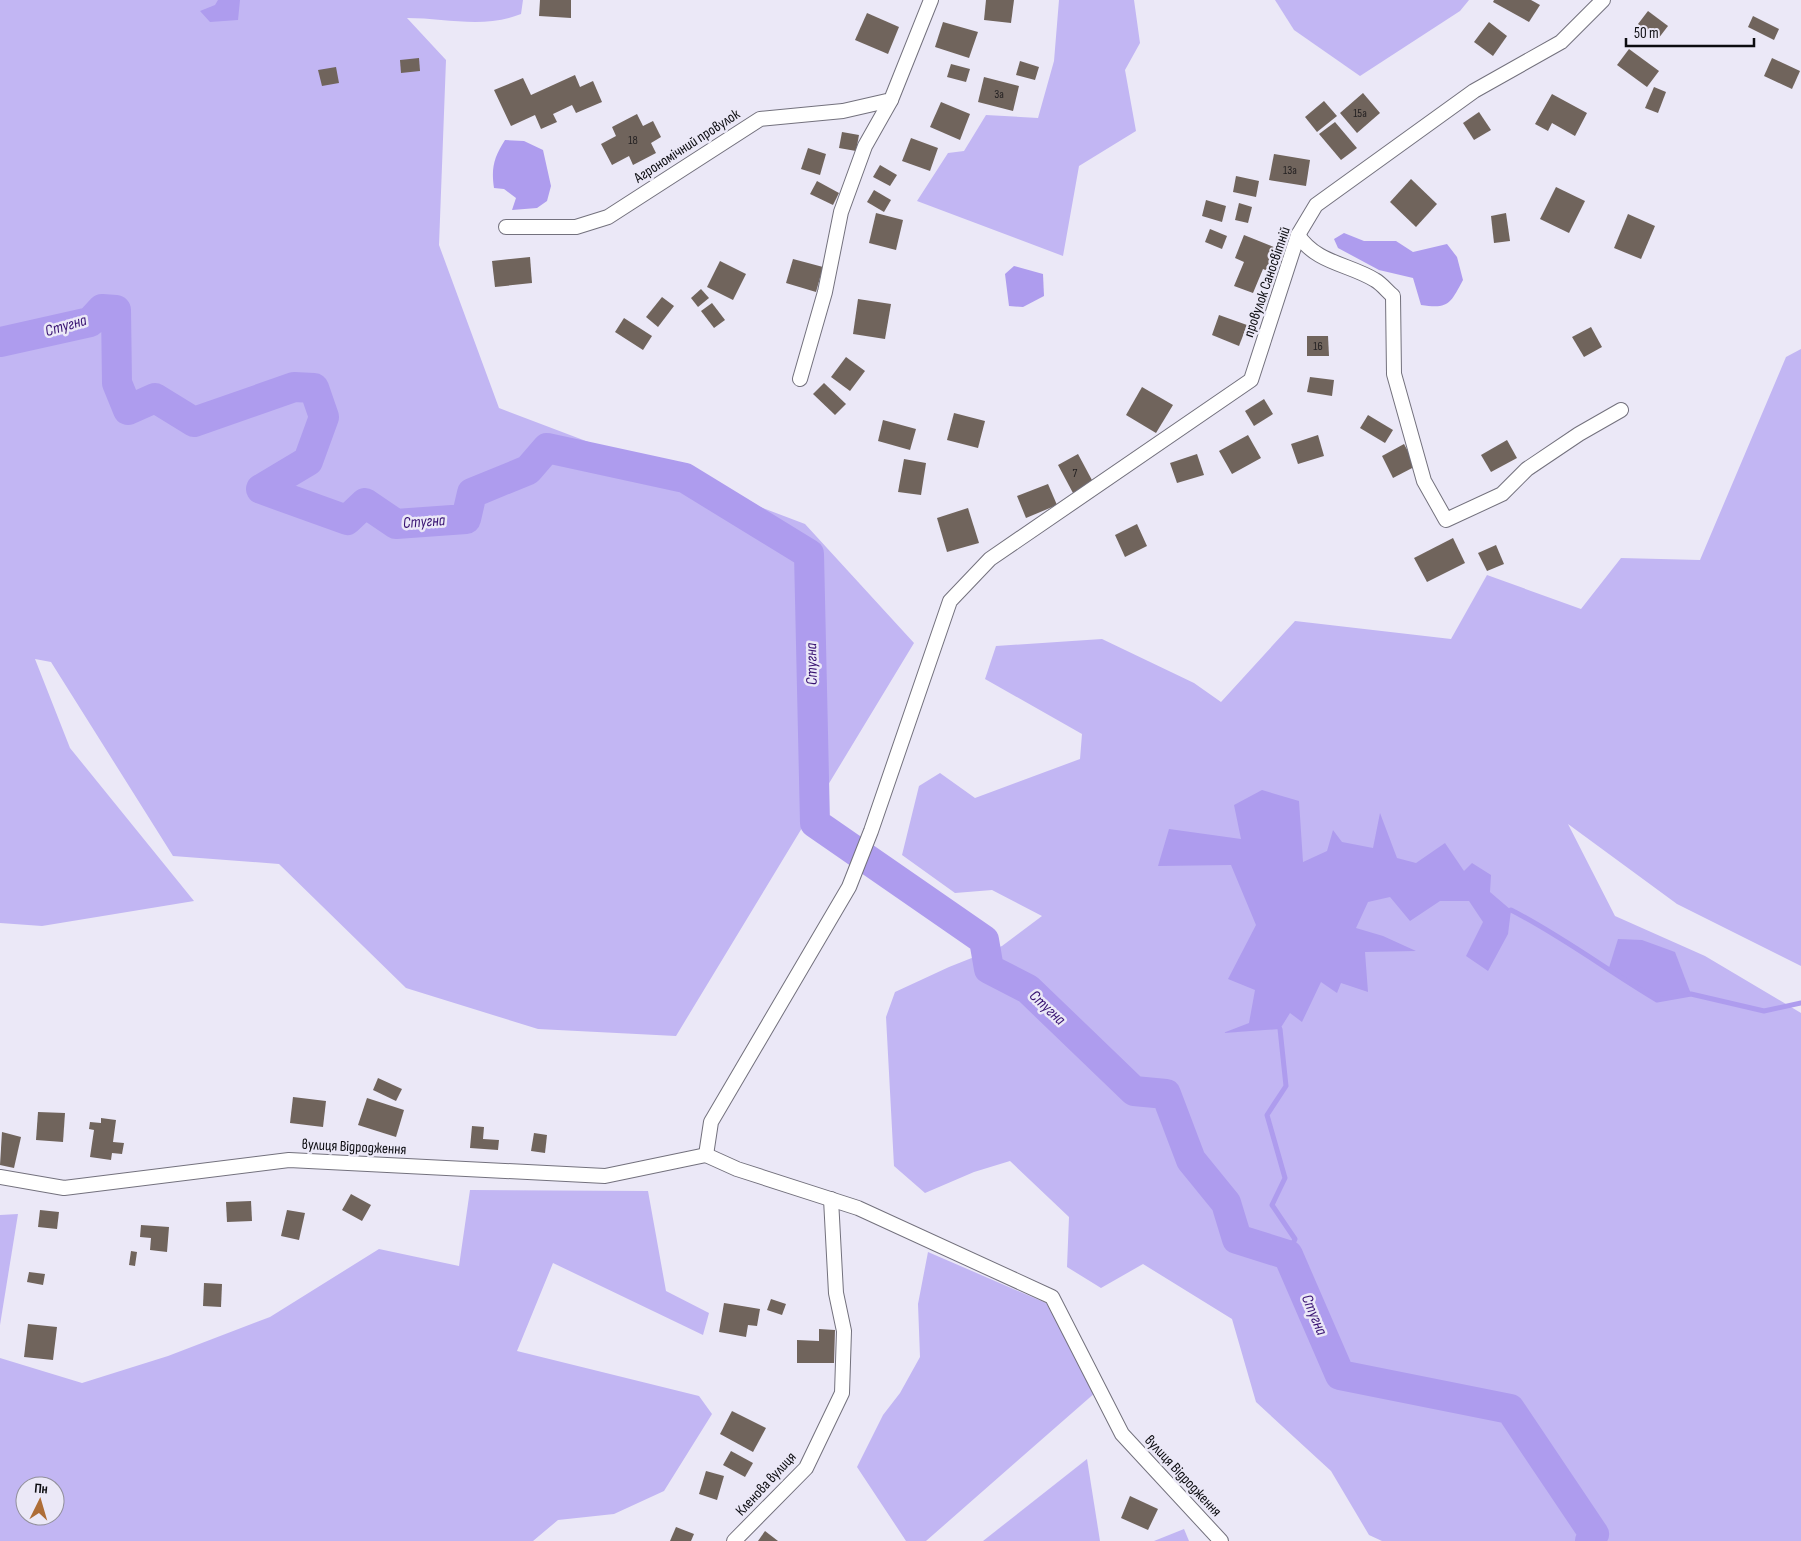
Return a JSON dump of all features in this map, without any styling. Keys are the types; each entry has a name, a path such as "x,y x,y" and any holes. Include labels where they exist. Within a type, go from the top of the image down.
{"street":[{"path":"800,378 825,292 841,212 865,146 891,100 931,0"},
{"name":"провулок Саносвітній","path":"706,1155 711,1122 849,887 871,831 950,601 990,559 1251,380 1298,235 1316,205 1474,91 1561,42 1603,0"},
{"name":"Агрономічний провулок","path":"506,227 576,227 608,217 760,119 843,111 891,100"},
{"path":"1298,235 1304,245 1322,258 1376,280 1393,296 1394,374 1424,480 1446,520 1502,494 1528,469 1579,434 1621,410"},
{"name":"вулиця Відродження","path":"0,1178 64,1188 289,1160 605,1176 706,1155 737,1170 858,1208 1052,1297 1122,1434 1221,1541"},
{"name":"Кленова вулиця","path":"734,1541 806,1468 842,1393 844,1331 836,1293 830,1199"}],"shaded area":[{"path":"0,0 523,0 521,14 493,21 464,22 407,18 446,60 439,245 499,408 805,524 914,643 676,1036 538,1029 406,988 279,864 173,856 51,662 35,659 70,748 194,901 42,926 0,923"},
{"path":"218,0 240,0 238,20 210,22 200,11 215,5"},
{"path":"1059,0 1134,0 1140,43 1125,70 1136,131 1079,166 1063,256 917,201 948,153 964,151 986,115 1038,118 1054,61"},
{"path":"1275,0 1469,0 1460,11 1360,76 1294,30"},
{"path":"505,140 524,141 543,150 551,186 547,201 537,208 512,210 516,198 504,189 494,188 494,163"},
{"path":"1344,233 1364,241 1396,241 1413,252 1447,244 1457,257 1463,280 1448,303 1438,306 1421,305 1413,278 1379,270 1338,248 1334,239"},
{"path":"1014,266 1043,274 1044,296 1023,307 1009,306 1005,274"},
{"path":"1801,349 1801,966 1677,904 1568,824 1615,916 1705,956 1801,1013 1801,1541 1382,1541 1369,1535 1331,1471 1256,1402 1232,1319 1143,1264 1101,1288 1067,1267 1069,1217 1010,1161 974,1172 925,1193 894,1166 886,1017 895,992 949,967 1002,946 1042,916 992,890 955,893 902,855 919,786 940,773 975,798 1080,759 1082,734 985,679 996,646 1102,639 1194,683 1221,702 1295,621 1451,639 1487,575 1581,609 1621,558 1700,560 1786,357"},
{"path":"1262,790 1299,801 1303,862 1327,851 1333,830 1342,842 1373,848 1380,813 1397,858 1416,863 1445,843 1464,871 1472,863 1491,875 1490,892 1511,910 1508,934 1488,971 1466,956 1483,922 1469,901 1440,901 1410,921 1390,897 1368,902 1356,928 1383,936 1416,951 1365,952 1368,992 1341,983 1337,993 1321,982 1302,1022 1290,1013 1280,1029 1223,1033 1249,1023 1255,990 1228,979 1256,925 1231,865 1158,866 1169,829 1241,839 1234,805"},
{"path":"1618,939 1642,940 1675,952 1691,994 1657,1000 1608,971"},
{"path":"470,1190 648,1191 666,1291 709,1313 703,1335 553,1263 517,1351 699,1396 712,1414 664,1491 614,1514 558,1520 533,1541 0,1541 0,1358 82,1383 168,1356 270,1317 379,1249 459,1266"},
{"path":"18,1214 0,1325 0,1215"},
{"path":"928,1252 1046,1303 1096,1392 926,1541 906,1541 857,1467 883,1415 900,1393 920,1357 918,1304"},
{"path":"1087,1459 1100,1541 983,1541"},
{"path":"1184,1529 1189,1541 1154,1541"}],"building":[{"path":"540,0 571,0 571,18 539,16"},
{"path":"986,0 1014,0 1011,23 984,20"},
{"path":"1494,0 1531,0 1540,5 1529,22 1493,2"},
{"path":"1648,11 1668,26 1658,39 1638,24"},
{"path":"867,13 899,27 888,54 855,40"},
{"path":"1753,16 1779,29 1774,40 1748,27"},
{"path":"943,22 978,32 969,58 935,47"},
{"path":"1489,22 1507,36 1493,56 1474,42"},
{"path":"1629,49 1659,71 1647,87 1617,65"},
{"path":"419,58 420,71 401,73 400,60"},
{"path":"1772,58 1800,71 1792,89 1764,76"},
{"path":"1020,61 1039,67 1035,80 1016,75"},
{"path":"951,64 970,69 966,82 947,77"},
{"path":"336,67 339,83 322,86 318,70"},
{"path":"575,75 580,87 593,81 602,102 576,113 572,105 553,114 557,122 541,129 535,115 511,126 494,90 523,78 531,95"},
{"path":"984,77 1019,86 1013,111 978,102"},
{"path":"1654,87 1666,92 1658,113 1645,108"},
{"path":"1363,93 1380,113 1357,133 1340,113"},
{"path":"1552,94 1587,113 1575,136 1552,123 1548,131 1535,124"},
{"path":"1324,101 1337,116 1317,132 1305,117"},
{"path":"941,102 970,114 960,140 930,127"},
{"path":"1479,112 1491,130 1474,140 1463,123"},
{"path":"637,114 643,126 653,121 661,137 651,143 656,153 633,165 629,156 612,165 601,144 616,136 612,127"},
{"path":"1335,122 1357,148 1341,160 1319,134"},
{"path":"842,132 859,135 856,151 839,148"},
{"path":"911,138 938,148 930,171 902,161"},
{"path":"808,148 826,154 820,175 801,169"},
{"path":"1274,154 1310,160 1306,186 1269,180"},
{"path":"880,165 897,175 890,186 873,177"},
{"path":"1236,176 1259,181 1256,197 1233,192"},
{"path":"1411,179 1437,204 1416,227 1390,202"},
{"path":"817,181 839,193 833,205 810,194"},
{"path":"1556,187 1585,201 1569,233 1540,219"},
{"path":"874,190 891,200 884,212 867,202"},
{"path":"1206,200 1226,206 1222,222 1202,216"},
{"path":"1239,203 1252,207 1248,223 1235,220"},
{"path":"876,213 903,220 896,250 869,243"},
{"path":"1506,213 1510,241 1494,243 1491,216"},
{"path":"1628,214 1655,226 1641,259 1614,248"},
{"path":"1210,229 1227,236 1222,249 1205,242"},
{"path":"1244,235 1279,249 1270,272 1263,269 1253,293 1234,286 1244,262 1235,258"},
{"path":"530,257 532,283 495,287 492,261"},
{"path":"793,259 823,267 816,292 786,283"},
{"path":"720,261 746,274 733,300 707,287"},
{"path":"701,289 709,298 698,307 691,298"},
{"path":"662,297 674,306 658,327 646,317"},
{"path":"858,299 891,304 885,339 853,334"},
{"path":"712,303 725,320 714,328 701,311"},
{"path":"1219,315 1247,325 1239,346 1212,335"},
{"path":"624,318 652,336 643,350 615,332"},
{"path":"1591,327 1602,347 1584,357 1572,337"},
{"path":"1307,336 1328,336 1329,356 1307,356"},
{"path":"846,357 865,371 850,391 831,377"},
{"path":"1310,377 1334,380 1332,396 1307,392"},
{"path":"824,383 846,404 835,415 813,394"},
{"path":"1142,387 1173,405 1156,433 1126,415"},
{"path":"1264,399 1273,414 1254,426 1245,411"},
{"path":"954,413 985,421 978,448 947,440"},
{"path":"1368,415 1393,430 1385,443 1360,428"},
{"path":"883,420 916,429 910,450 878,441"},
{"path":"1248,435 1261,458 1232,474 1219,451"},
{"path":"1318,435 1324,456 1298,464 1291,444"},
{"path":"1507,440 1517,458 1491,472 1481,455"},
{"path":"1404,444 1416,466 1393,478 1382,456"},
{"path":"1078,454 1093,482 1073,493 1058,465"},
{"path":"1197,454 1204,475 1177,483 1170,463"},
{"path":"904,459 926,463 921,495 898,492"},
{"path":"1048,484 1057,505 1026,518 1017,496"},
{"path":"968,508 979,543 947,552 937,518"},
{"path":"1137,524 1147,546 1125,557 1115,535"},
{"path":"1453,538 1465,563 1427,582 1414,558"},
{"path":"1496,545 1504,564 1487,571 1478,553"},
{"path":"378,1078 402,1089 396,1101 373,1090"},
{"path":"293,1097 326,1101 323,1127 290,1123"},
{"path":"367,1098 404,1110 396,1137 358,1125"},
{"path":"38,1112 65,1113 63,1142 36,1140"},
{"path":"101,1118 116,1120 113,1142 124,1143 122,1154 112,1153 111,1160 90,1157 94,1130 89,1129 90,1122 101,1123"},
{"path":"472,1126 484,1127 483,1139 499,1140 498,1150 470,1148"},
{"path":"2,1132 21,1137 14,1168 0,1165"},
{"path":"534,1133 547,1135 545,1153 531,1151"},
{"path":"351,1194 371,1205 362,1221 342,1210"},
{"path":"251,1201 252,1221 227,1222 226,1202"},
{"path":"40,1210 59,1212 57,1229 38,1227"},
{"path":"287,1210 305,1213 299,1240 281,1236"},
{"path":"141,1225 169,1227 167,1252 150,1250 151,1238 140,1237"},
{"path":"131,1251 137,1252 135,1266 129,1265"},
{"path":"29,1272 45,1274 43,1285 27,1282"},
{"path":"204,1283 222,1284 221,1307 203,1306"},
{"path":"771,1299 786,1304 782,1315 767,1310"},
{"path":"724,1303 760,1309 757,1326 748,1325 746,1337 719,1332"},
{"path":"28,1324 57,1327 53,1360 24,1357"},
{"path":"819,1329 835,1330 834,1363 797,1363 797,1340 819,1341"},
{"path":"732,1411 766,1428 753,1452 720,1434"},
{"path":"731,1451 753,1463 745,1477 723,1465"},
{"path":"706,1471 724,1476 717,1500 699,1494"},
{"path":"1130,1496 1158,1509 1148,1530 1121,1518"},
{"path":"676,1527 694,1534 691,1541 670,1541"},
{"path":"765,1531 778,1541 758,1541"}],"waterway":[{"name":"Стугна","path":"0,342 90,322 102,309 116,310 117,383 128,410 155,398 194,422 294,387 314,388 324,417 308,461 261,489 347,520 365,503 396,524 466,519 472,493 528,470 547,448 685,478 809,554 815,823 984,940 989,969 1028,989 1134,1091 1166,1094 1191,1160 1226,1203 1237,1239 1288,1255 1340,1375 1510,1409 1594,1534 1590,1541"},
{"path":"1511,910 1548,931 1657,1000 1691,994 1764,1011 1801,1003"},
{"path":"1280,1029 1286,1086 1267,1115 1285,1178 1272,1205 1295,1239 1288,1255"}]}
